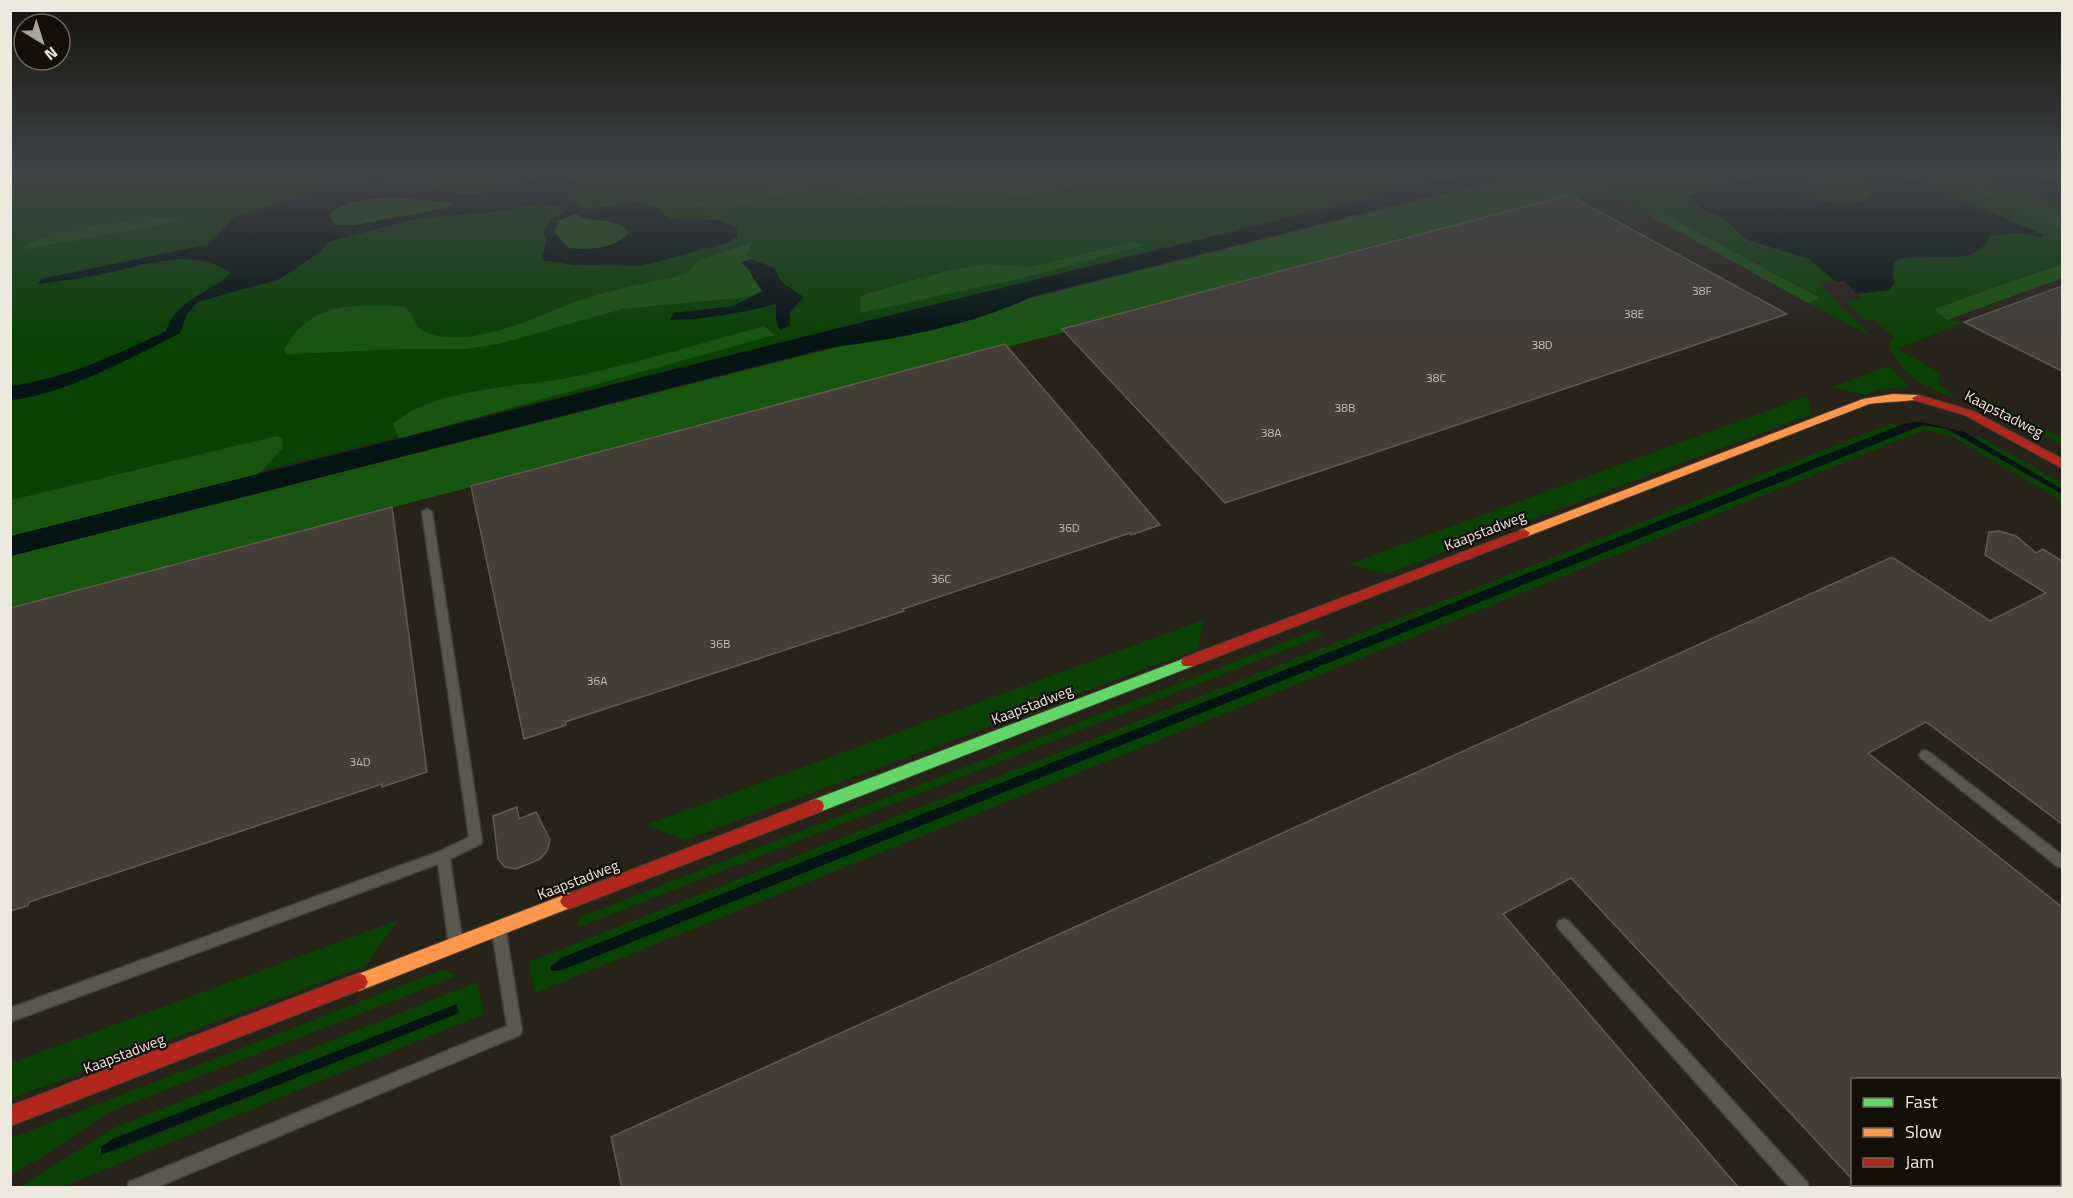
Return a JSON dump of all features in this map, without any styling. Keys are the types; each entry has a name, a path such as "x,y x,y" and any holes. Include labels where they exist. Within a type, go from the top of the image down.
{"street":[{"name":"Kaapstadweg","path":"10,1116 1867,402 1897,396 1937,401 1977,417 2062,464"}],"lane":[{"path":"10,1015 444,856 476,840 428,512"},
{"path":"1925,755 2062,862"},
{"path":"444,856 456,945"},
{"path":"1564,925 1801,1188"},
{"path":"135,1188 514,1030 499,928"}],"green space":[{"path":"11,229 1239,229 11,533"},
{"path":"75,229 140,229 26,249 23,247 57,233"},
{"path":"555,229 625,229 629,232 609,246 584,249 568,248 554,231"},
{"path":"1305,229 1460,229 11,607 10,556"},
{"path":"1674,229 1692,229 1820,298 1808,303"},
{"path":"1693,229 1751,229 1800,257 1809,259 1835,281 1817,281 1871,336 1808,303 1819,297"},
{"path":"2022,229 2062,229 2062,264 1935,309 1947,320 1964,322 1897,349 1941,373 1938,378 1940,385 1955,396 1953,397 1923,384 1904,370 1892,352 1890,341 1894,337 1875,321 1864,320 1845,301 1863,300 1857,294 1872,290 1881,284 1888,277 1898,259 1972,255 1990,236 2018,233 2040,237"},
{"path":"1134,241 1143,246 1025,277 861,313 860,296 949,270 986,264 1030,267"},
{"path":"752,242 747,256 752,259 741,262 752,271 753,278 764,290 747,297 622,309 499,344 466,349 286,354 284,349 307,321 335,309 351,306 403,306 421,329 430,334 470,337 489,333 597,295 687,274 696,262"},
{"path":"2062,264 2062,278 1947,320 1934,309"},
{"path":"764,326 775,335 399,439 393,424 432,402 455,395 577,376 648,359"},
{"path":"1888,366 1910,387 1879,389 1864,395 1832,387"},
{"path":"1807,396 1812,414 1386,574 1349,564"},
{"path":"1990,400 2062,438 2062,445 1987,404 1986,401"},
{"path":"1892,423 1897,426 1899,433 1929,426 1943,428 1971,441 1978,436 2062,483 2062,501 1953,437 1924,430 535,993 529,962"},
{"path":"277,436 283,439 282,449 258,474 11,536 11,500"},
{"path":"1203,620 1198,649 685,840 646,825"},
{"path":"1318,629 1323,635 579,927 578,918"},
{"path":"398,920 365,966 11,1099 11,1063"},
{"path":"444,969 457,976 109,1112 41,1158 11,1173 11,1138"},
{"path":"477,982 484,1014 62,1187 18,1188 114,1128","holes":["457,1005 458,1013 112,1152 107,1145 113,1138"]}],"shaded area":[{"path":"223,229 378,229 328,242 320,252 280,279 198,302 187,314 180,333 97,374 53,391 11,400 11,386 71,371 109,357 166,331 171,320 185,304 231,273 216,265 186,259 154,262 90,276 38,284 41,279 210,244"},
{"path":"555,229 554,231 568,248 584,249 609,246 629,232 625,229 737,229 737,237 727,243 641,266 574,265 542,260 546,240 543,230"},
{"path":"1244,229 1300,229 1034,296 985,316 933,330 828,348 11,556 11,536"},
{"path":"1735,229 2030,229 2044,235 2041,237 2018,233 1990,236 1983,247 1962,256 1898,259 1892,270 1895,283 1889,290 1857,294 1844,281 1835,281 1809,259 1747,240"},
{"path":"752,259 774,268 781,282 804,297 790,312 790,325 780,330 776,321 776,304 723,315 670,320 674,313 733,306 763,291 748,268 741,262"},
{"path":"1922,422 1964,432 2062,489 2062,494 1947,429 1923,425 1313,669 1312,672 1309,670 562,970 551,971 550,967 561,958 1906,423"},
{"path":"457,1004 459,1013 101,1155 101,1147 113,1139"}],"building":[{"path":"1441,229 1631,229 1787,314 1225,503 1062,329"},
{"path":"2062,286 2062,371 1964,322"},
{"path":"1005,344 1160,525 1131,535 1130,533 903,609 904,611 565,722 566,725 524,739 471,486"},
{"path":"392,507 427,772 382,787 382,784 29,902 28,906 10,911 10,608"},
{"path":"1999,531 2016,536 2036,553 2043,549 2062,561 2062,824 1926,722 1868,753 2062,907 2062,1080 2061,1078 1851,1078 1851,1178 1571,878 1503,914 1739,1188 622,1188 611,1137 1892,557 1990,621 2046,593 1985,555 1989,532"},
{"path":"517,807 519,819 536,812 550,840 547,851 540,859 516,869 505,867 498,859 493,816"}],"traffic: fast":[{"path":"816,806 1188,662"}],"traffic: slow":[{"path":"1524,533 1867,401 1893,397 1918,398"},
{"path":"359,982 569,901"}],"traffic: jam":[{"path":"1918,398 1969,413 2062,464"},
{"path":"1188,662 1524,533"},
{"path":"569,901 816,806"},
{"path":"10,1116 359,982"}]}
